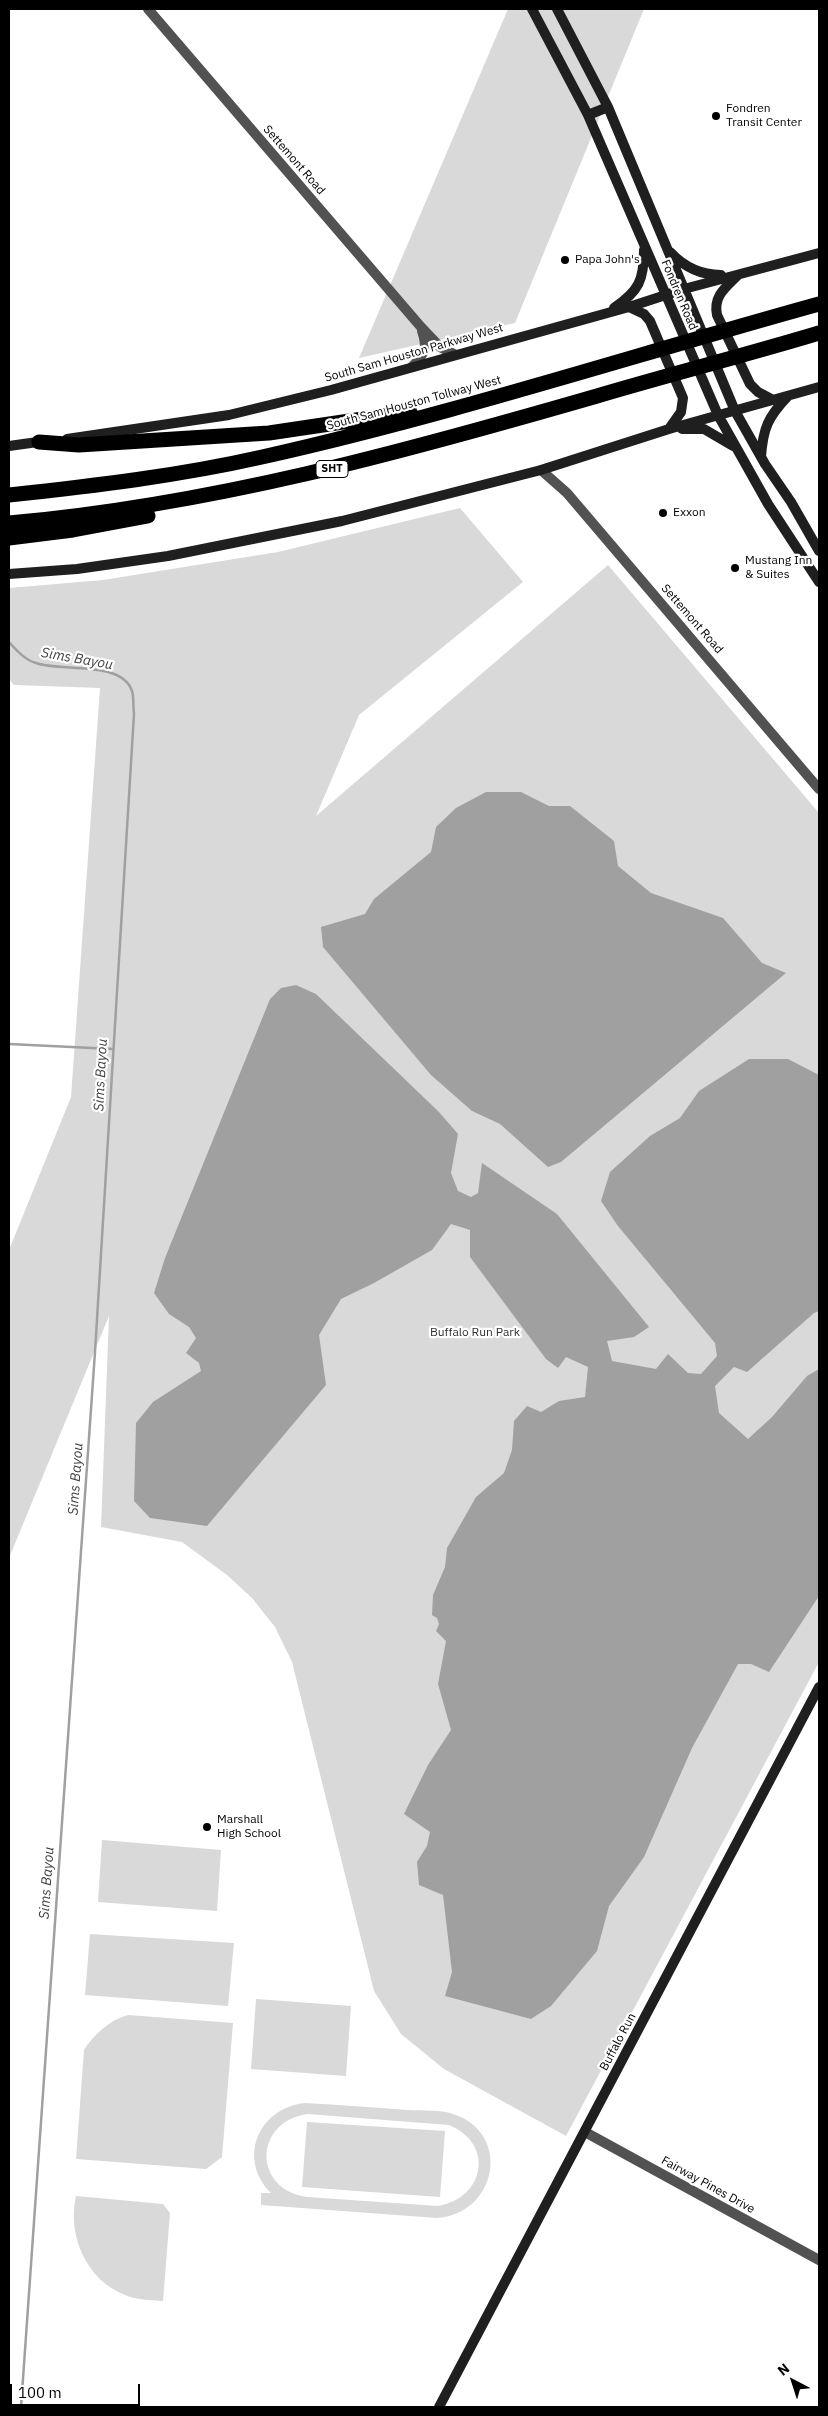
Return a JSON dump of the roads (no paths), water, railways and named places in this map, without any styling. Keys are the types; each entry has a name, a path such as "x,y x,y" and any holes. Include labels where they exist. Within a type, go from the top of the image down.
{"highway":[{"name":"South Sam Houston Tollway West","path":"9,495 148,478 259,458 488,399 819,304"},
{"name":"SHT","path":"9,523 153,506 306,476 432,444 819,333"},
{"path":"39,442 79,445 269,433 488,399"},
{"path":"9,538 127,520 306,476"}],"main road":[{"name":"Fondren Road","path":"532,9 588,115 718,416 768,504 819,582"},
{"name":"Fondren Road","path":"557,9 608,107 735,411 819,551"},
{"path":"588,115 608,107"},
{"path":"607,313 625,301 638,286 644,268 644,246"},
{"path":"668,250 694,270 707,275 739,274"},
{"name":"South Sam Houston Parkway West","path":"9,446 142,429 229,415 629,307 684,289 819,253"},
{"path":"739,274 717,297 715,306 717,315 750,384 758,392 773,400"},
{"path":"629,307 644,314 650,321 680,390 682,407 669,429"},
{"path":"9,574 77,569 168,556 342,521 541,470 669,429 819,387"},
{"path":"761,456 763,434 768,419 788,396"},
{"path":"669,429 704,430 736,448"},
{"path":"798,551 813,542"},
{"name":"Buffalo Run","path":"439,2407 819,1687"}],"street":[{"name":"Settemont Road","path":"148,9 421,327 440,347 454,354"},
{"path":"412,366 421,357 426,346 421,327"},
{"name":"Settemont Road","path":"541,470 566,493 819,789"},
{"name":"Fairway Pines Drive","path":"585,2132 819,2260"}],"waterway":[{"name":"Sims Bayou","path":"9,642 32,662 47,666 104,671 116,675 126,681 132,691 134,714 95,1352 21,2407"},
{"path":"9,1044 113,1049"}],"place":[{"name":"Fondren Transit Center","path":"716,116"},
{"name":"Papa John's","path":"565,260"},
{"name":"Exxon","path":"663,513"},
{"name":"Mustang Inn & Suites","path":"735,568"},
{"name":"Marshall High School","path":"207,1827"}],"park label":[{"name":"Buffalo Run Park","path":"475,1333"}]}
